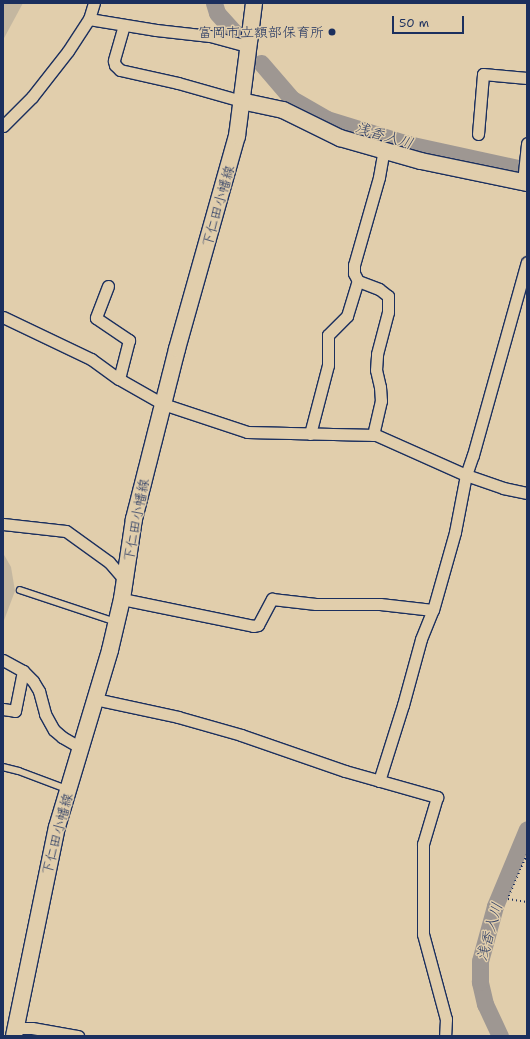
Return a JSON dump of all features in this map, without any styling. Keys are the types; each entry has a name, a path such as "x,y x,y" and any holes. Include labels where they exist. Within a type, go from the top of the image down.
{"main road":[{"name":"下仁田小幡線","path":"15,1032 49,862 122,599 134,519 163,404 237,136 254,3"},
{"path":"241,101 282,110 328,133 421,161 525,174"}],"street":[{"path":"3,126 32,97 68,51 89,19 94,3"},
{"path":"89,19 210,36 248,46"},
{"path":"124,25 114,61 115,65 120,70 178,83 241,101"},
{"path":"478,134 483,74 527,78"},
{"path":"525,174 527,143"},
{"path":"373,435 381,401 376,370 377,354 388,312 388,296 379,289 358,281 354,273 354,265 379,177 384,150"},
{"path":"379,781 403,705 421,639 434,610 455,532 466,475 473,455 527,262"},
{"path":"310,434 328,365 328,335 347,316 358,281"},
{"path":"108,286 96,318 129,340 119,379"},
{"path":"3,317 91,359 119,379 163,404 247,432 373,435 466,475 503,488 527,493"},
{"path":"3,524 66,531 109,562 124,579"},
{"path":"122,599 253,626 258,625 272,599 316,604 380,604 434,610"},
{"path":"3,660 23,671 40,691 45,714 54,730 62,737 81,748"},
{"path":"3,709 15,711 23,671"},
{"path":"95,699 178,717 234,733 379,781 437,797 422,844 423,934 446,1019 445,1036"},
{"path":"15,1032 32,1028 78,1036"}],"lane":[{"path":"20,590 116,622"},
{"path":"3,767 18,771 68,790"}],"path":[{"path":"527,855 508,899 527,902"}],"shaded area":[{"path":"3,3 23,3 3,40"},
{"path":"3,553 11,567 15,591 3,623"}],"waterway":[{"name":"浅香入川","path":"214,3 217,13 237,35"},
{"name":"浅香入川","path":"261,63 292,99 327,119 408,144 527,170"},
{"name":"浅香入川","path":"500,1036 485,1004 480,982 480,961 495,906 527,829"}],"place":[{"name":"富岡市立額部保育所","path":"332,32"}]}
